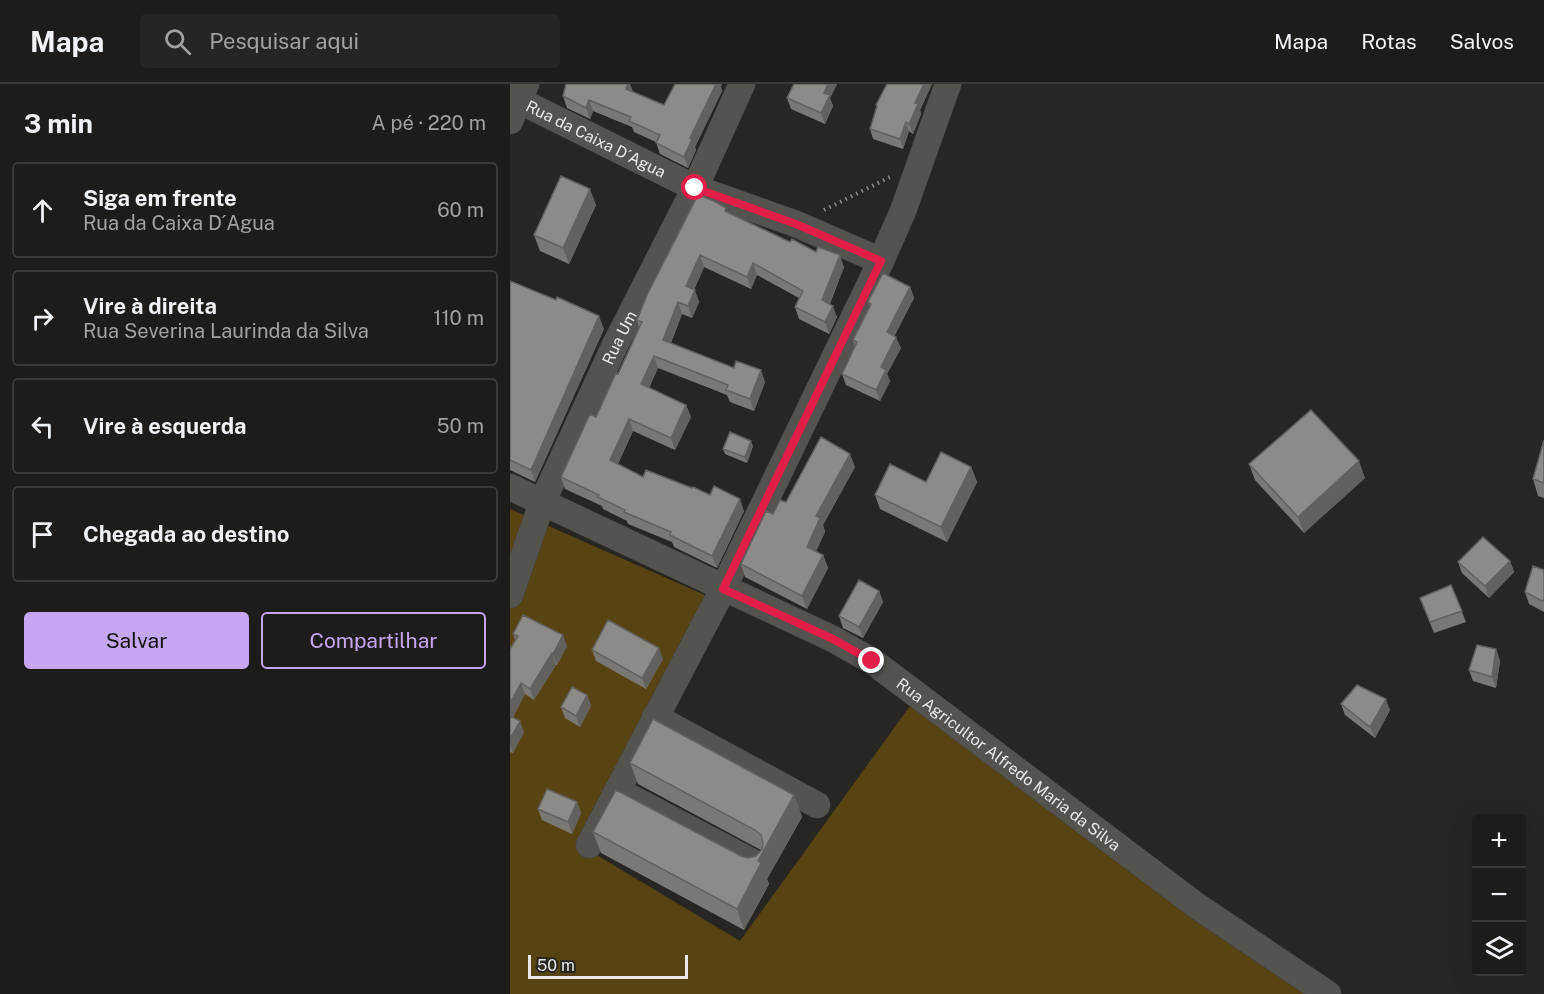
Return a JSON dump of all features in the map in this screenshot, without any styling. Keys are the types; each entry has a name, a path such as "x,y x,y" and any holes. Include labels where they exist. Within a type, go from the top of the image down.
{"street":[{"name":"Rua Um","path":"510,595 542,503 615,345 695,188 742,84"},
{"path":"589,845 723,589 881,261 903,211 948,84"},
{"name":"Rua da Caixa D´Agua","path":"516,100 695,188 796,224 881,261"},
{"name":"Rua Agricultor Alfredo Maria da Silva","path":"510,488 833,639 872,661 1197,906 1328,994"},
{"path":"655,717 817,805"},
{"path":"618,791 756,864"}],"path":[{"path":"796,224 922,159"}],"shaded area":[{"path":"510,509 705,595 580,845 740,941 910,706 1238,947 1306,994 510,994"}],"building":[{"path":"566,84 628,84 626,89 664,105 675,84 716,84 690,138 692,139 684,157 656,143 660,135 629,121 631,117 589,100 586,108 563,96"},
{"path":"794,84 828,84 824,93 830,95 821,113 787,98"},
{"path":"887,84 924,84 915,103 918,104 909,124 906,122 900,139 870,129 876,105"},
{"path":"561,176 590,189 563,248 534,235"},
{"path":"698,195 726,208 725,211 790,242 792,239 816,252 818,247 840,255 822,300 833,306 825,322 795,307 803,291 753,263 747,277 700,255 686,286 695,290 688,306 678,302 663,340 734,368 736,361 761,370 750,399 726,390 728,385 654,356 641,384 686,405 671,438 629,419 610,460 643,477 646,470 710,495 714,486 740,499 712,556 670,535 671,532 624,512 625,510 598,497 599,495 561,477 590,414 596,417 616,373 618,374 642,322 637,320 647,295"},
{"path":"883,273 910,287 887,332 896,337 881,367 886,370 876,390 842,374 857,342 853,340 871,304 868,302"},
{"path":"510,281 556,300 557,297 599,316 531,470 510,460"},
{"path":"1311,410 1359,461 1298,517 1249,464"},
{"path":"730,432 751,441 745,457 723,449"},
{"path":"821,437 850,454 816,516 820,518 807,547 823,555 802,596 741,564 766,511 773,514 780,500 786,502"},
{"path":"1544,440 1544,483 1533,479"},
{"path":"941,452 971,467 941,527 875,495 890,464 926,482"},
{"path":"1483,537 1510,561 1485,586 1458,562"},
{"path":"1533,566 1544,570 1544,601 1525,592"},
{"path":"859,580 879,591 859,627 839,616"},
{"path":"1451,585 1462,611 1430,622 1420,598"},
{"path":"523,615 563,635 530,689 521,683 510,703 510,649 518,636 513,634"},
{"path":"608,620 659,648 642,678 592,650"},
{"path":"1477,645 1496,649 1492,677 1469,670"},
{"path":"1357,685 1386,699 1370,727 1341,704"},
{"path":"572,687 587,695 576,716 561,707"},
{"path":"510,716 520,721 510,739"},
{"path":"653,719 794,795 758,861 761,863 737,909 593,832 616,790 741,856 748,858 756,856 762,849 761,835 755,830 630,763"},
{"path":"547,789 577,802 568,822 538,809"}],"route":[{"path":"695,188 796,224 881,261 723,589 833,639 872,661"}]}
